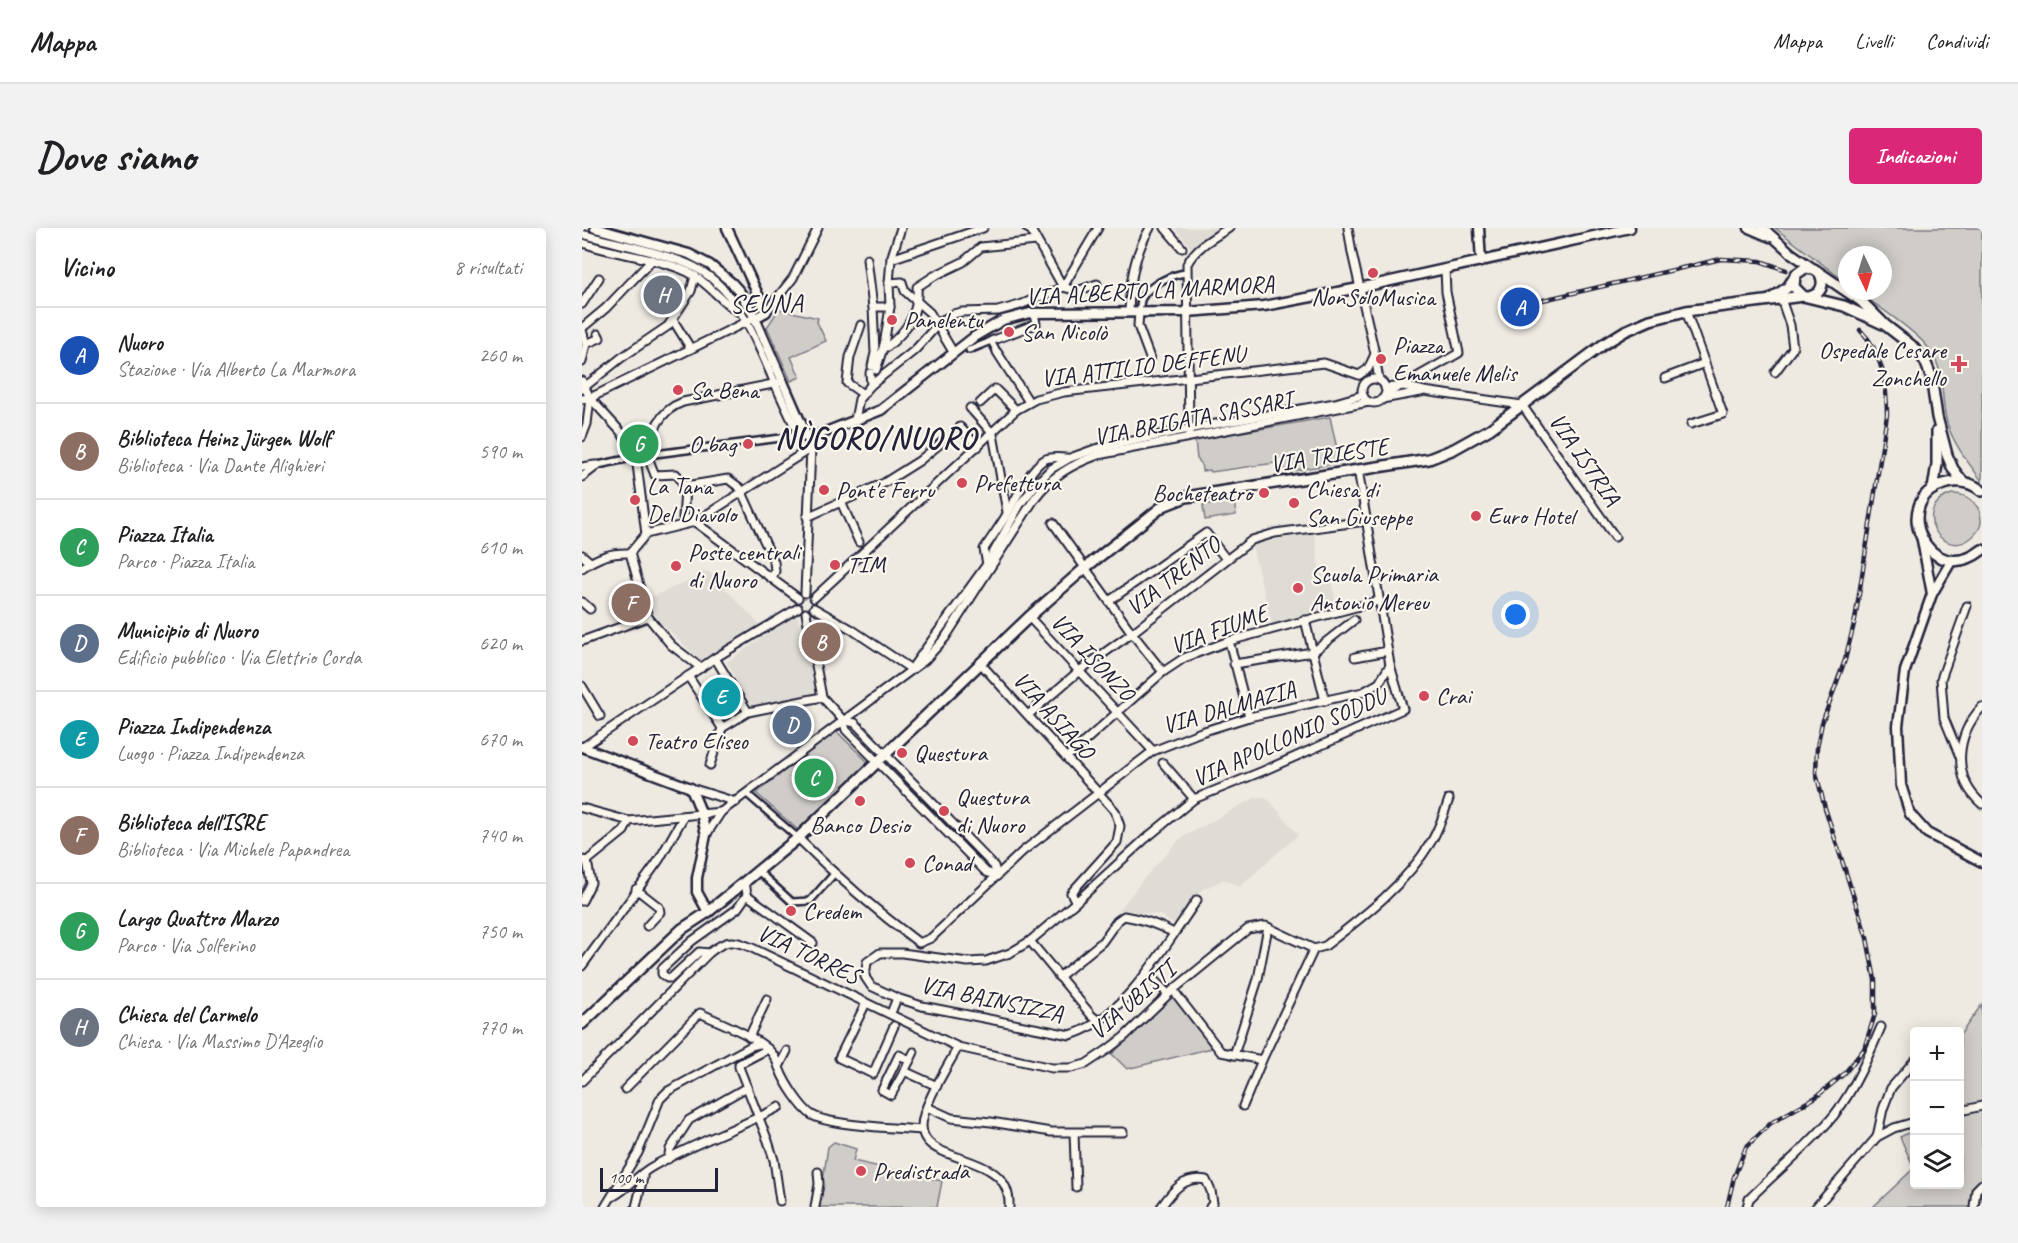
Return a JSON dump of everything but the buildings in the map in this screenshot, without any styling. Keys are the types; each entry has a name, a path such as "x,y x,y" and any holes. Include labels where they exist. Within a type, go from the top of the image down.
{"main road":[{"path":"1776,299 1805,268 1817,272 1861,301 1885,325 1911,345 1925,361 1929,368 1934,391 1937,417 1937,464 1933,489"},
{"path":"1806,297 1816,294 1821,289 1823,282 1817,272"},
{"path":"1796,275 1796,291 1806,297 1844,306 1885,325"},
{"name":"VIA TRIESTE","path":"582,1024 682,929 708,912 798,838 1029,618 1085,568 1174,500 1429,459 1454,449 1490,429 1624,331 1650,320 1686,311 1806,297"},
{"path":"1937,417 1953,469 1963,482 1982,491"},
{"path":"1963,482 1942,484 1933,489 1920,504 1917,522 1922,540 1934,554 1952,560 1969,558 1982,550"}],"street":[{"path":"583,244 590,237 594,228 689,254 710,265 740,292 779,383 809,443 806,593"},
{"path":"727,228 766,312"},
{"path":"586,399 766,312 793,278 818,228"},
{"path":"873,372 884,345 890,307 891,259 901,228"},
{"path":"891,259 983,228"},
{"path":"855,420 859,399 870,385 915,351 936,325 953,314 998,311 1020,305 1063,287 1098,228"},
{"path":"1129,312 1130,283 1141,244 1150,228"},
{"path":"1165,228 1182,248"},
{"path":"1189,438 1187,264 1202,247 1229,228"},
{"path":"1348,228 1359,288 1375,354 1378,380 1384,394"},
{"path":"1479,228 1481,262"},
{"name":"VIA ALBERTO LA MARMORA","path":"809,443 880,410 953,352 1004,320 1034,313 1186,312 1264,306 1481,262 1581,237 1630,228"},
{"path":"1749,228 1776,240"},
{"path":"1763,228 1817,272"},
{"path":"1031,229 1063,287 1077,291 1097,284"},
{"path":"582,234 664,255 689,264 707,274 730,295 742,314"},
{"path":"884,345 887,347 904,333 918,302 917,287 963,262 981,247 1036,241"},
{"path":"583,244 652,260 695,276 716,291 725,303 751,320"},
{"path":"1791,253 1797,263 1796,275"},
{"path":"867,259 873,307 875,353 870,385"},
{"path":"583,358 586,344 582,330 652,260"},
{"path":"1375,354 1368,369 1359,375 1363,395 1369,402 1376,403 1384,394 1404,386 1459,353 1446,292 1445,269"},
{"path":"1150,358 1138,326 1142,298 1157,283 1175,274 1187,273"},
{"path":"582,436 587,424 583,386 668,326 691,291 695,276"},
{"path":"582,304 599,278"},
{"path":"889,283 902,282 905,291 930,313 953,352"},
{"path":"740,292 751,283"},
{"path":"1775,372 1793,348 1791,325 1776,299"},
{"path":"873,307 890,307"},
{"path":"998,311 1004,320"},
{"path":"1686,311 1723,414 1691,424"},
{"path":"969,350 1036,324 1034,313"},
{"path":"673,320 691,349"},
{"path":"861,325 850,357 847,383 863,394"},
{"path":"586,344 600,338 598,334"},
{"path":"991,341 1029,402"},
{"name":"VIA ATTILIO DEFFENU","path":"814,598 993,434 1016,410 1029,402 1064,392 1324,363 1359,375"},
{"path":"1665,378 1705,363"},
{"path":"1363,386 1371,379 1378,380"},
{"path":"779,383 683,402 671,407 661,417 647,455 655,475 676,474 684,484 683,517 695,522 798,598"},
{"path":"1404,386 1522,405"},
{"path":"980,402 995,389 1016,410"},
{"path":"1384,394 1424,391"},
{"name":"VIA BRIGATA SASSARI","path":"911,669 987,564 1021,503 1051,469 1070,458 1095,449 1188,429 1335,403 1363,395"},
{"path":"586,399 621,432 636,457 646,534"},
{"name":"VIA BRIGATA SASSARI","path":"706,835 722,812 925,660 945,638 1035,498 1054,477 1079,462 1098,455 1369,402"},
{"name":"VIA ISTRIA","path":"1522,405 1615,537"},
{"path":"970,408 993,434 1007,513"},
{"path":"960,427 978,447"},
{"path":"582,467 647,455 792,437 820,445"},
{"path":"630,553 646,534 695,522 742,492 809,443"},
{"path":"807,517 884,483 941,443"},
{"name":"VIA BRIGATA SASSARI","path":"987,564 984,549 1016,496 1043,461 1050,458 1070,458"},
{"path":"582,477 598,465"},
{"path":"1358,469 1390,664"},
{"path":"684,484 728,479 742,492 774,562 775,571 772,578"},
{"path":"841,502 860,542"},
{"name":"VIA TRENTO","path":"1028,715 1079,671 1252,540 1264,535 1366,521"},
{"path":"1053,523 1163,672"},
{"path":"1109,601 1206,532 1226,559"},
{"path":"1922,540 1932,594"},
{"path":"582,567 601,556 618,552 630,553"},
{"path":"630,553 648,617 671,645 701,668"},
{"path":"582,555 590,562"},
{"path":"1952,560 1932,594 1905,671 1898,726 1901,785 1910,814 1927,833 1982,862"},
{"path":"806,593 814,598 814,608"},
{"path":"798,598 806,593"},
{"path":"798,598 798,608"},
{"name":"VIA FIUME","path":"1066,757 1163,672 1184,658 1229,641 1378,601"},
{"path":"582,602 590,609"},
{"path":"1967,606 1941,679 1944,718 1960,757 1965,780 1972,795 1982,804"},
{"path":"798,608 806,613 822,697 843,720 846,730 986,872 997,876"},
{"path":"582,747 715,658 798,608"},
{"path":"814,608 851,629 911,669"},
{"path":"806,613 814,608"},
{"path":"582,641 648,617"},
{"name":"VIA ISONZO","path":"1029,618 1153,751"},
{"path":"1305,620 1325,701"},
{"path":"1234,664 1313,652 1353,620"},
{"path":"1229,641 1249,717"},
{"path":"1355,657 1388,651"},
{"path":"715,658 748,712"},
{"name":"VIA ASIAGO","path":"981,664 1114,811 1120,826 1118,842 1071,893 1076,902"},
{"name":"VIA DALMAZIA","path":"834,874 919,943 931,938 1023,851 1153,751 1200,732 1249,717 1363,692 1379,683 1390,664"},
{"name":"VIA APOLLONIO SODDU","path":"1030,941 1145,839 1194,799 1403,709 1390,664"},
{"path":"688,676 722,728"},
{"path":"582,686 600,716"},
{"path":"710,765 722,728 748,712 822,697"},
{"path":"1960,757 1961,741 1967,727 1982,707"},
{"path":"843,720 855,723 886,754 994,866 997,876"},
{"path":"582,747 696,790 736,802"},
{"path":"1163,763 1194,799"},
{"path":"696,790 706,835 697,878 697,892 708,912"},
{"path":"914,800 922,791"},
{"path":"747,793 798,838 834,874 810,901 792,902 758,871"},
{"path":"1234,1054 1258,979 1268,927 1314,949 1324,946 1384,898 1414,866 1431,842 1449,800"},
{"path":"582,808 629,821 684,816 701,812 722,812"},
{"path":"582,966 659,860 684,816"},
{"path":"582,901 591,883 585,860 624,831 629,821"},
{"path":"967,852 974,845"},
{"path":"709,953 699,952 671,978 662,974 662,969 692,941 737,909 747,895 745,881"},
{"path":"636,889 659,907 660,912 647,926"},
{"path":"747,895 813,943"},
{"name":"VIA BAINSIZZA","path":"1030,941 1010,953 986,960 968,962 902,953 880,953 867,962 864,969 871,986 897,998 922,1006 1070,1035 1086,1030 1099,1021 1147,973 1197,900"},
{"path":"1059,977 1101,942 1117,921 1124,916 1157,924 1174,933"},
{"name":"VIA UBISTI","path":"958,1047 1052,1068 1071,1068 1086,1064 1124,1037 1171,992 1248,929 1257,926 1268,927"},
{"path":"1030,941 1099,1021"},
{"name":"VIA TORRES","path":"582,1081 709,953 721,944 737,942 891,1013 958,1047"},
{"path":"1243,1106 1314,949"},
{"path":"1147,973 1171,992 1221,1052 1262,1060"},
{"path":"891,1013 897,998"},
{"path":"749,1037 767,999"},
{"path":"866,1003 839,1058 873,1074 894,1026"},
{"path":"625,1089 700,1013 768,1049 777,1060 805,1110 815,1117 887,1128 922,1130"},
{"path":"1746,1207 1749,1199 1825,1126 1837,1111 1868,1057 1881,1027"},
{"path":"605,1207 638,1153 660,1099 668,1091 751,1046 759,1044"},
{"path":"958,1047 927,1107 922,1130 927,1140 938,1149 996,1174 1004,1183 1008,1193 1009,1207"},
{"path":"768,1049 739,1064 740,1072 760,1117 774,1160 780,1201"},
{"path":"780,1069 787,1051"},
{"path":"910,1060 899,1055 882,1090 891,1095 910,1060 914,1052"},
{"path":"1877,1137 1883,1109 1891,1088 1910,1066"},
{"path":"904,1071 937,1086"},
{"path":"668,1159 670,1149 689,1120 747,1087"},
{"path":"1964,1110 1982,1106"},
{"path":"611,1198 668,1159 779,1107"},
{"path":"927,1107 951,1118 1051,1132 1123,1132"},
{"path":"1816,1207 1877,1137 1910,1123"},
{"path":"1074,1133 1076,1187"},
{"path":"815,1207 819,1184 818,1172"},
{"path":"636,1207 644,1178 643,1174"},
{"path":"1161,1207 1172,1192 1188,1179 1206,1180 1213,1203 1210,1207"},
{"path":"1974,1207 1976,1191 1982,1184"}],"shaded area":[{"path":"1175,228 1218,228 1191,248"},
{"name":"Ospedale Cesare Zonchello","path":"1775,228 1982,228 1982,481 1958,448 1948,426 1941,379 1932,353 1909,329 1870,300 1892,300 1892,246 1838,246 1838,276"},
{"path":"779,309 818,318 817,322 826,341 791,357 800,377 791,381 767,327"},
{"path":"1330,417 1340,463 1285,472 1283,462 1211,472 1210,470 1202,471 1201,463 1197,459 1195,440"},
{"path":"1952,494 1958,494 1973,501 1981,517 1976,533 1960,543 1949,543 1941,538 1934,529 1932,520 1933,510 1940,501"},
{"path":"1234,500 1236,515 1205,520 1203,505"},
{"path":"1314,533 1320,574 1324,577 1331,576 1336,606 1272,624 1252,546"},
{"path":"702,572 709,572 761,626 700,660 656,618 652,597"},
{"path":"797,614 818,692 751,706 727,662"},
{"path":"836,731 869,763 798,830 756,793"},
{"path":"1256,797 1265,797 1270,801 1298,835 1239,887 1224,879 1200,891 1178,923 1172,923 1160,915 1119,910 1180,839"},
{"path":"1174,995 1212,1048 1127,1069 1112,1054"},
{"path":"1982,1004 1982,1207 1873,1207 1910,1172 1910,1189 1964,1189 1964,1029"},
{"path":"1910,1132 1910,1159 1900,1137"},
{"name":"Predistrada","path":"834,1142 856,1149 853,1161 942,1181 937,1207 819,1207 828,1147"}],"railway":[{"path":"1530,303 1721,259 1760,261 1786,270"},
{"path":"1727,1207 1734,1177 1746,1147 1771,1123 1816,1097 1844,1074 1864,1049 1875,1014 1875,980 1867,938 1816,773 1817,747 1822,723 1845,660 1855,620 1887,415 1885,381 1879,359 1874,348 1860,330"}],"place":[{"name":"NonSoloMusica","path":"1373,273"},
{"name":"Chiesa del Carmelo","path":"663,295"},
{"name":"Nuoro","path":"1520,307"},
{"name":"Panelentu","path":"892,320"},
{"name":"San Nicolò","path":"1009,332"},
{"name":"Piazza Emanuele Melis","path":"1381,359"},
{"name":"Ospedale Cesare Zonchello","path":"1959,364"},
{"name":"Sa Bena","path":"678,390"},
{"name":"Largo Quattro Marzo","path":"639,444"},
{"name":"O bag","path":"748,444"},
{"name":"Prefettura","path":"962,483"},
{"name":"Pont'e Ferru","path":"824,490"},
{"name":"Bocheteatro","path":"1264,493"},
{"name":"La Tana Del Diavolo","path":"635,500"},
{"name":"Chiesa di San Giuseppe","path":"1294,503"},
{"name":"Euro Hotel","path":"1476,516"},
{"name":"TIM","path":"835,565"},
{"name":"Poste centrali di Nuoro","path":"676,566"},
{"name":"Scuola Primaria Antonio Mereu","path":"1298,588"},
{"name":"Biblioteca dell'ISRE","path":"631,603"},
{"name":"Biblioteca Heinz Jürgen Wolf","path":"821,642"},
{"name":"Crai","path":"1424,696"},
{"name":"Piazza Indipendenza","path":"721,697"},
{"name":"Municipio di Nuoro","path":"792,725"},
{"name":"Teatro Eliseo","path":"633,741"},
{"name":"Questura","path":"902,753"},
{"name":"Piazza Italia","path":"814,778"},
{"name":"Banco Desio","path":"860,801"},
{"name":"Questura di Nuoro","path":"944,811"},
{"name":"Conad","path":"910,863"},
{"name":"Credem","path":"791,911"},
{"name":"Predistrada","path":"861,1171"}],"district":[{"name":"SEUNA","path":"767,303"},
{"name":"NÙGORO/NUORO","path":"876,438"}]}
